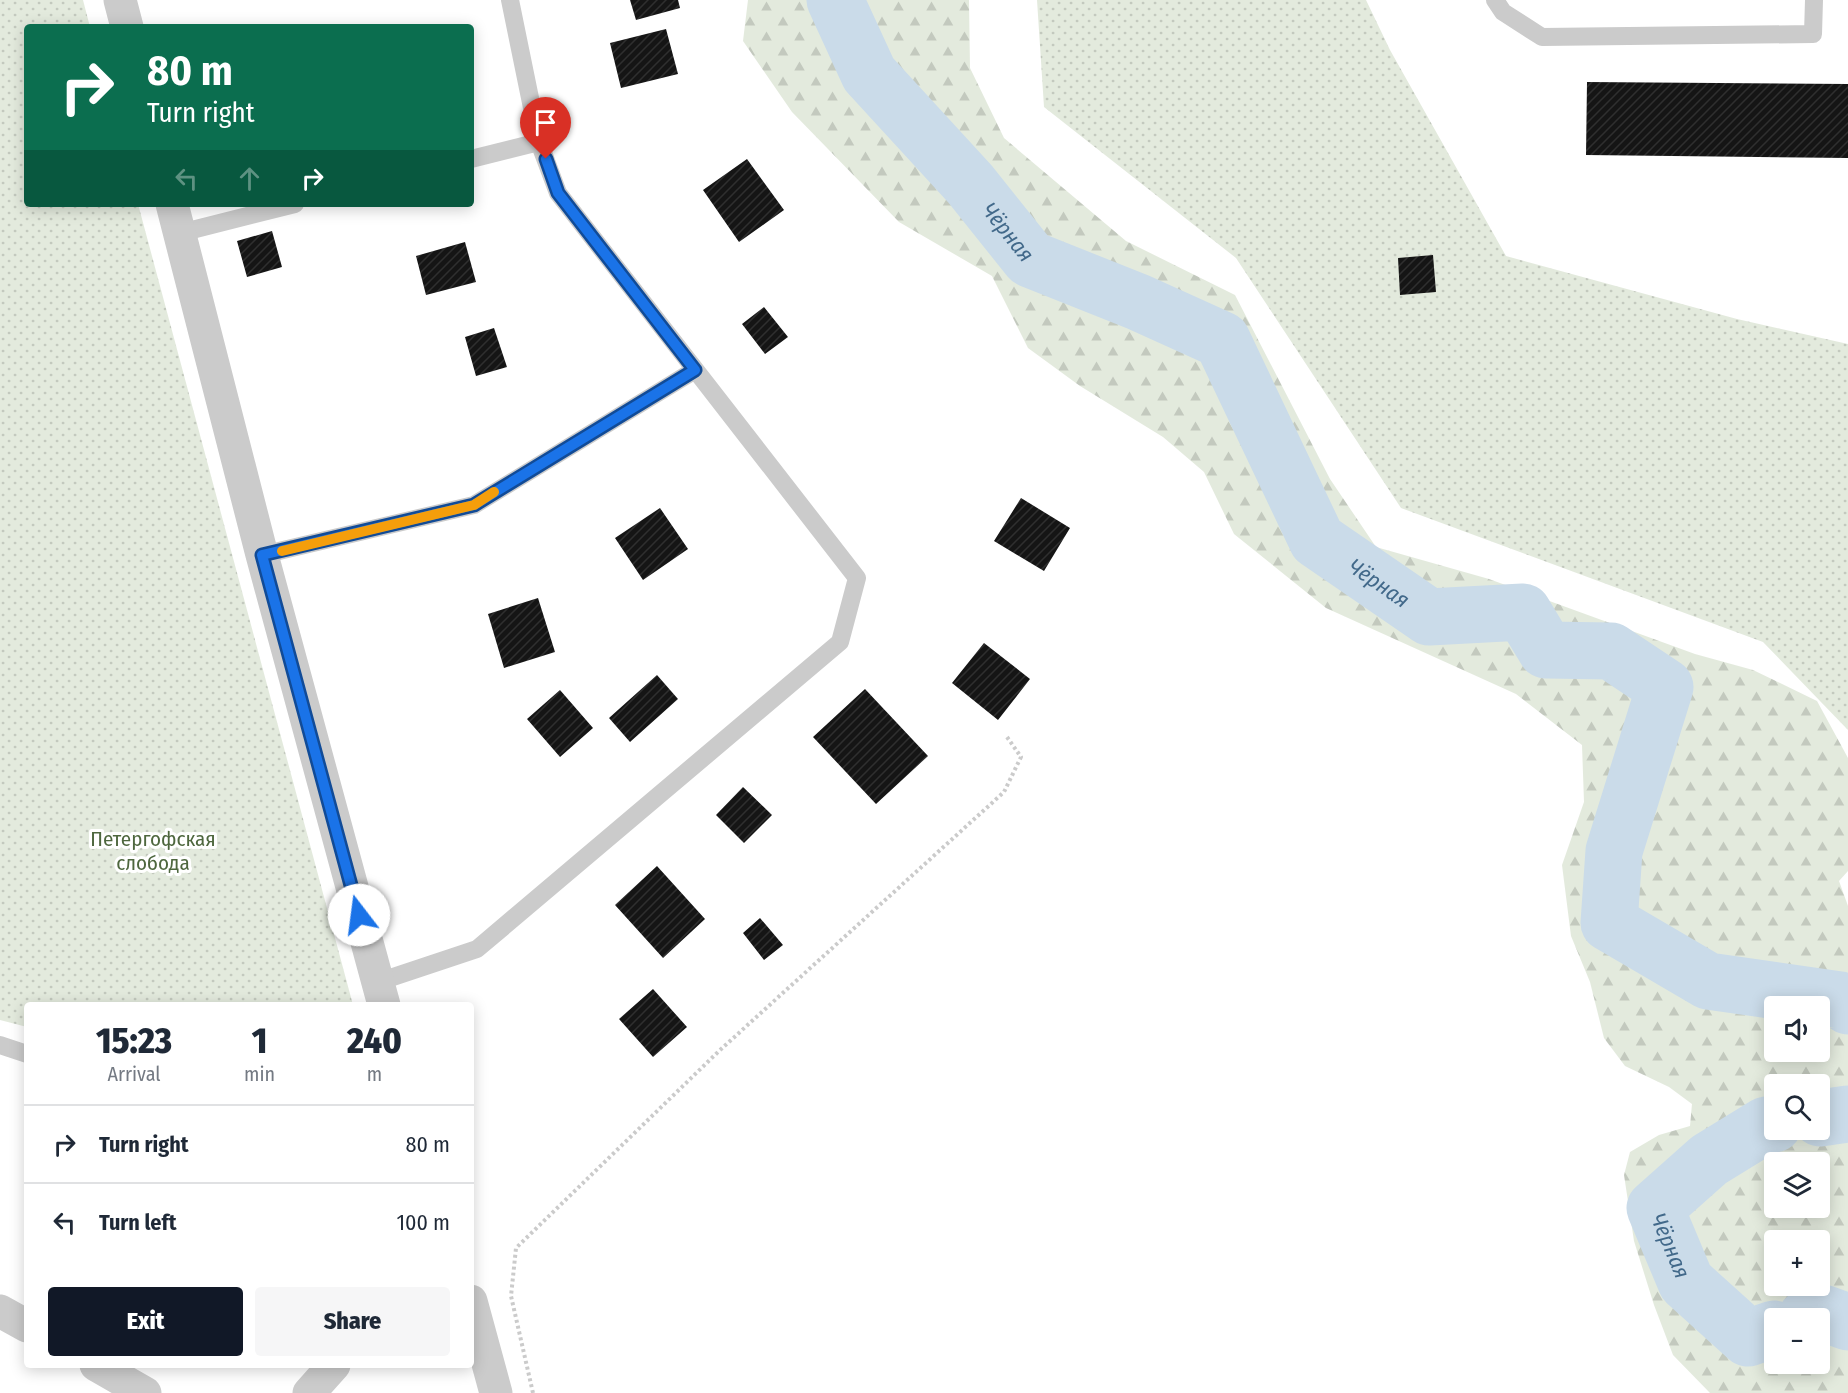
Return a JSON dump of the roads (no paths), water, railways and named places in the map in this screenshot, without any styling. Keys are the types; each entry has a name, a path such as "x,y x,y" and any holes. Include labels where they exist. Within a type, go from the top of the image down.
{"street":[{"path":"120,0 126,24"},
{"path":"176,219 262,555 381,994"},
{"path":"0,1311 24,1324"},
{"path":"474,1312 496,1393"},
{"path":"101,1368 145,1393"},
{"path":"309,1393 331,1368"}],"lane":[{"path":"381,994 477,949 840,642 857,578 558,193 539,142 510,0"},
{"path":"1495,0 1503,12 1542,37 1813,34 1814,0"},
{"path":"474,158 539,142"},
{"path":"176,219 271,207"},
{"path":"262,555 474,505 695,370"},
{"path":"0,1045 24,1053"}],"waterway":[{"name":"Чёрная","path":"835,0 869,74 970,184 1030,259 1138,302 1222,340 1317,540 1429,617 1523,612 1546,650 1611,651 1665,687 1614,851 1609,923 1708,981 1840,1000 1848,1006"},
{"name":"Чёрная","path":"1830,1117 1848,1114"},
{"name":"Чёрная","path":"1764,1126 1709,1160 1655,1208 1686,1282 1748,1338 1764,1332"},
{"name":"Чёрная","path":"1830,1316 1848,1322"}],"park label":[{"name":"Петергофская слобода","path":"153,851"}]}
